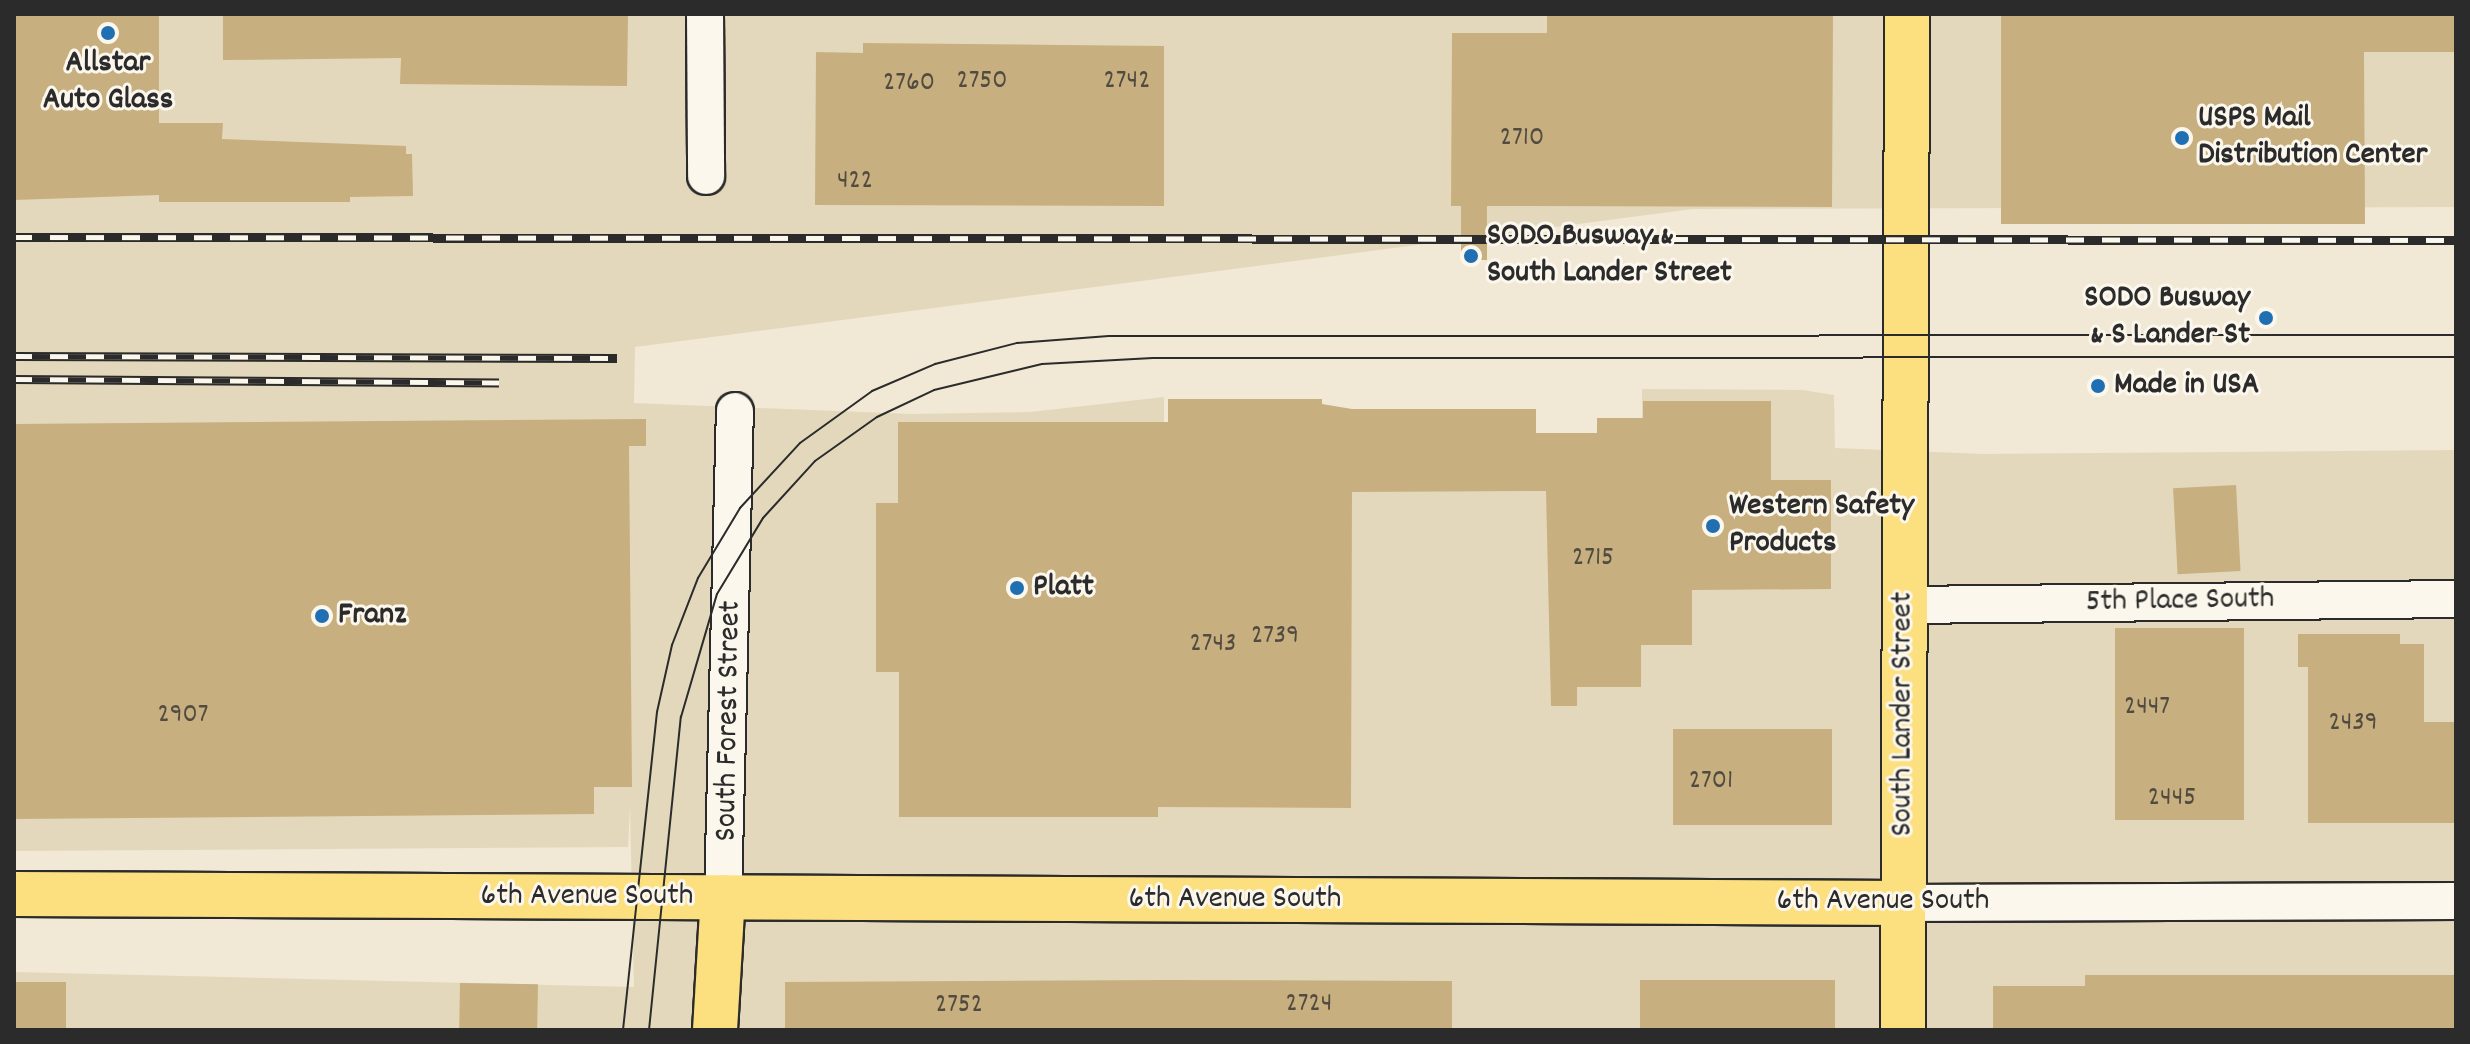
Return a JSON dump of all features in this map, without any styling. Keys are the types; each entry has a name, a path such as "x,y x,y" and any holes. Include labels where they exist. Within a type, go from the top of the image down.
{"main road":[{"name":"South Lander Street","path":"1903,1030 1907,14"},
{"name":"6th Avenue South","path":"14,894 1903,903"},
{"name":"South Forest Street","path":"715,1030 723,897"}],"street":[{"path":"705,14 706,176"},
{"name":"South Forest Street","path":"723,897 735,411"},
{"name":"5th Place South","path":"1904,605 2456,599"},
{"name":"6th Avenue South","path":"1903,903 2456,901"}],"shaded area":[{"path":"14,14 2456,14 2456,207 1693,209 635,347 634,403 912,414 1030,412 1164,397 1164,422 1642,440 1642,389 1803,390 1834,395 1835,448 1984,454 2456,450 2456,1030 14,1030 14,972 634,987 630,807 628,847 14,851"}],"building":[{"path":"14,14 159,14 159,123 223,123 222,139 406,146 406,154 412,154 413,196 350,197 350,202 159,202 159,195 14,200"},
{"path":"223,14 628,14 627,86 400,84 401,58 223,60"},
{"path":"1547,14 1833,14 1832,207 1487,206 1487,260 1461,260 1461,206 1451,206 1452,33 1547,33"},
{"name":"USPS Mail Distribution Center","path":"2001,14 2456,14 2456,52 2364,52 2365,224 2001,224"},
{"path":"863,43 1164,46 1164,206 815,205 816,52 863,53"},
{"path":"1168,399 1322,399 1322,404 1352,409 1536,409 1536,433 1597,433 1597,418 1643,418 1643,401 1771,401 1771,480 1831,480 1831,589 1692,590 1692,645 1641,645 1641,687 1577,687 1577,706 1551,706 1546,491 1352,492 1351,808 1158,807 1158,817 899,817 899,672 876,672 876,503 898,503 898,422 1168,422"},
{"name":"Franz","path":"646,419 646,446 629,446 632,787 594,787 594,814 14,819 14,424"},
{"path":"2236,485 2241,571 2178,574 2173,488"},
{"path":"2115,628 2244,628 2244,820 2115,820"},
{"path":"2298,634 2400,634 2400,644 2424,644 2424,722 2456,722 2456,823 2308,823 2308,667 2298,667"},
{"path":"1673,729 1832,729 1832,825 1673,825"},
{"path":"2085,975 2456,975 2456,1030 1993,1030 1993,986 2085,986"},
{"path":"1640,980 1835,980 1835,1030 1640,1030"},
{"path":"1452,981 1452,1030 785,1030 785,982"},
{"path":"14,982 66,982 66,1030 14,1030"},
{"path":"460,983 538,984 537,1030 459,1030"}],"tram line":[{"path":"623,1030 657,712 672,645 698,578 740,508 800,443 872,391 935,364 1017,343 1109,336 2456,335"},
{"path":"649,1030 681,717 717,594 763,518 815,461 877,417 934,390 1042,364 1153,358 2456,357"}],"railway":[{"path":"14,237 2456,240"},
{"path":"14,356 617,358"},
{"path":"14,379 499,382"}],"place":[{"name":"Allstar Auto Glass","path":"108,33"},
{"name":"USPS Mail Distribution Center","path":"2182,138"},
{"name":"SODO Busway & South Lander Street","path":"1471,256"},
{"name":"SODO Busway & S Lander St","path":"2266,318"},
{"name":"Made in USA","path":"2098,386"},
{"name":"Western Safety Products","path":"1713,526"},
{"name":"Platt","path":"1017,588"},
{"name":"Franz","path":"322,616"}]}
